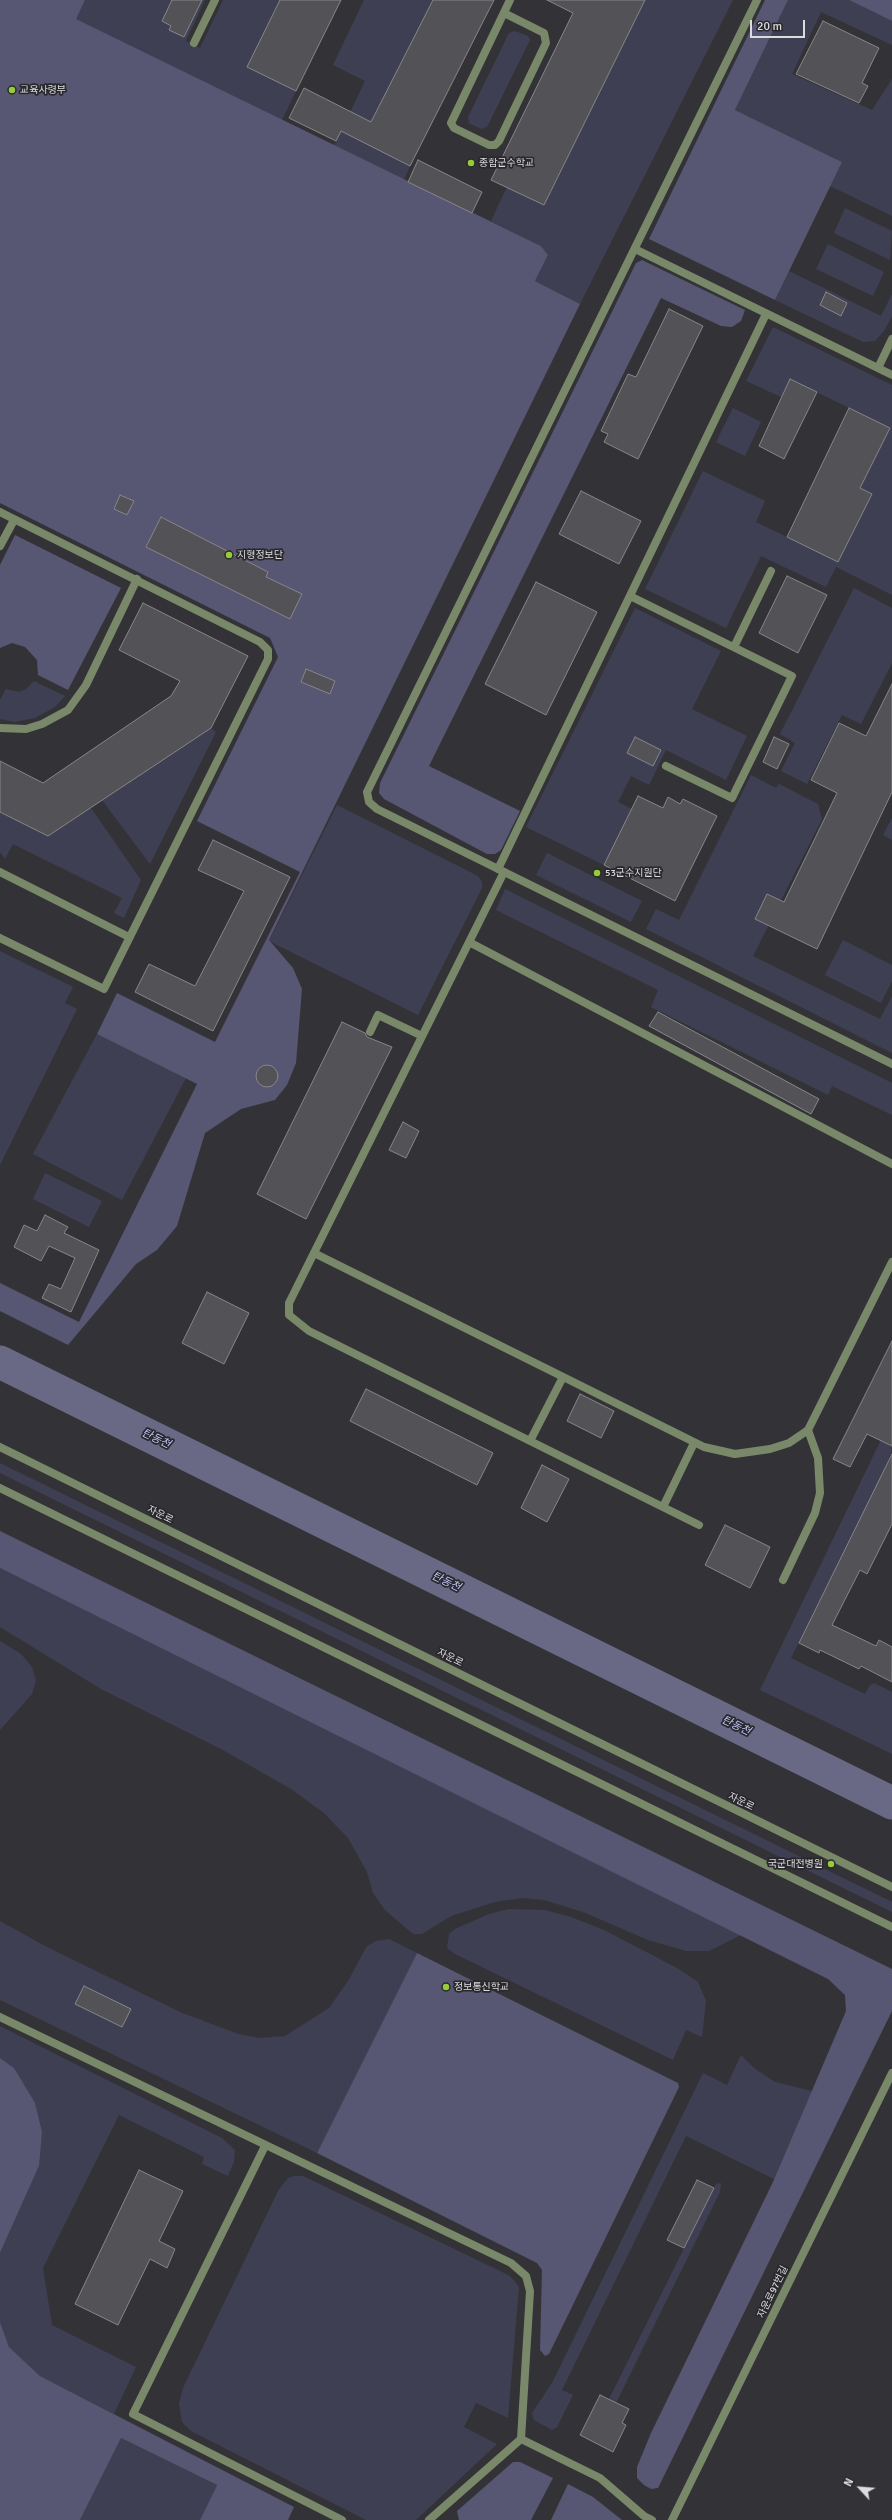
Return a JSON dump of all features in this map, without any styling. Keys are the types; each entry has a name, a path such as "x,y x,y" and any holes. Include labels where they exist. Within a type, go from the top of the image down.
{"street":[{"path":"194,43 215,0"},
{"path":"504,14 544,33 546,43 499,141 495,145 489,145 454,128 451,123 510,0"},
{"path":"757,0 367,792 369,802 377,809 892,1064"},
{"path":"635,249 892,375"},
{"path":"700,1525 296,1323 289,1315 290,1303 469,942 630,596 766,314"},
{"path":"878,368 892,339"},
{"path":"0,512 260,642 268,650 268,659 104,989 0,938"},
{"path":"0,546 14,520"},
{"path":"734,647 771,571"},
{"path":"0,728 26,729 42,724 68,710 86,685 137,580"},
{"path":"630,596 792,676 732,798 666,766"},
{"path":"0,872 129,937"},
{"path":"469,942 892,1164"},
{"path":"370,1032 378,1015 422,1036"},
{"path":"314,1253 694,1443 724,1452 751,1453 789,1443 808,1430 892,1262"},
{"path":"530,1441 563,1377"},
{"path":"783,1580 816,1513 820,1493 818,1458 808,1430"},
{"path":"663,1507 694,1443"},
{"name":"자운로","path":"0,1447 892,1887"},
{"path":"0,1488 892,1928"},
{"path":"0,2017 265,2146 490,2252 511,2263 526,2276 530,2291 522,2439 429,2520"},
{"name":"자운로97번길","path":"672,2520 892,2073"},
{"path":"265,2146 134,2414 342,2520"},
{"path":"522,2439 600,2478 644,2516 652,2520"}],"shaded area":[{"name":"지형정보단","path":"0,0 85,0 76,19 541,246 548,255 535,281 580,304 269,940 293,968 302,989 296,1063 287,1085 275,1100 241,1109 205,1133 177,1226 157,1250 136,1264 68,1345 0,1311 0,1283 79,1322 197,1084 97,1034 117,993 215,1042 300,872 197,821 278,657 270,638 0,503"},
{"path":"85,0 205,0 186,41 200,48 223,0 280,0 247,67 296,91 282,120 75,19"},
{"path":"364,0 433,0 362,141 410,166 404,180 334,146 365,81 333,65"},
{"path":"645,0 733,0 580,304 535,281 548,255 541,246 491,221 507,187 544,205"},
{"path":"765,0 788,0 735,110 842,162 775,300 649,239"},
{"path":"788,0 849,0 892,21 892,45 821,12 792,74 872,110 892,79 892,216 830,186 842,162 735,110"},
{"path":"849,0 892,0 892,21"},
{"path":"515,31 528,36 530,40 487,127 481,129 469,123 468,117 509,33"},
{"path":"845,208 892,231 890,260 834,233"},
{"path":"828,244 884,272 873,296 816,269"},
{"path":"642,260 745,310 741,321 732,327 721,326 661,298 429,766 520,811 501,850 495,854 487,854 384,799 379,793 380,783 636,263"},
{"path":"789,271 881,316 892,294 892,316 884,331 875,341 863,342 775,300"},
{"path":"773,327 892,385 892,595 836,567 826,587 761,556 726,628 645,589 703,471 765,501 756,522 838,562 872,494 860,488 890,428 790,379 781,397 746,381"},
{"path":"733,408 761,422 745,456 716,442"},
{"path":"15,535 121,588 68,690 38,675 37,660 25,647 12,643 0,648 0,565"},
{"path":"854,588 892,608 892,663 861,724 842,715 807,784 781,771 795,743 780,734"},
{"path":"635,608 721,651 692,709 747,736 726,780 666,750 649,785 631,776 618,802 632,809 604,865 526,827"},
{"path":"34,681 65,696 55,707 35,718 14,722 0,719 0,700 6,689 19,692 26,689"},
{"path":"211,728 216,732 150,864 102,800"},
{"path":"751,775 776,788 779,784 818,804 822,819 753,956 880,1019 892,996 892,1053 646,929 656,909 679,920"},
{"path":"337,805 478,876 482,882 482,888 418,1015 269,941"},
{"path":"91,808 141,880 124,918 114,913 122,898 13,844 5,859 0,852 0,812 48,836"},
{"path":"892,818 892,840 883,835"},
{"path":"547,853 642,901 631,922 536,875"},
{"path":"505,889 892,1083 892,1115 832,1086 828,1095 651,1007 658,990 496,910"},
{"path":"843,940 892,965 892,981 881,1003 825,975"},
{"path":"0,951 73,987 65,1003 77,1009 0,1165"},
{"path":"97,1034 186,1078 122,1200 33,1154"},
{"path":"45,1173 102,1201 89,1227 33,1199"},
{"path":"892,1417 892,1450 881,1478 791,1658 865,1694 870,1685 874,1683 892,1692 892,1754 760,1690"},
{"path":"0,1463 892,1902 892,1912 0,1473"},
{"path":"0,1531 892,1969 892,2011 658,2488 651,2489 637,2478 637,2467 651,2433 772,2184 846,2011 845,1995 828,1979 0,1568"},
{"path":"0,1568 741,1935 709,1951 686,1951 648,1940 583,1912 544,1900 522,1898 495,1902 451,1916 422,1934 413,1934 385,1910 373,1893 367,1872 348,1838 324,1813 291,1789 221,1749 101,1689 0,1627"},
{"path":"0,1641 21,1654 32,1667 36,1680 32,1694 0,1730"},
{"path":"509,1909 545,1910 571,1917 604,1930 677,1968 698,1982 706,2001 702,2037 686,2030 673,2060 455,1954 447,1948 449,1934 455,1929 489,1914"},
{"path":"0,1921 45,1946 180,2012 238,2034 259,2038 285,2036 329,2008 348,1981 367,1946 376,1941 389,1939 417,1953 317,2153 0,2000"},
{"path":"417,1953 678,2083 679,2087 549,2354 545,2356 540,2350 542,2270 537,2263 317,2153"},
{"path":"0,2026 222,2138 235,2150 234,2162 228,2176 202,2164 204,2157 119,2115 43,2268 52,2325 136,2367 114,2414 40,2376 9,2347 0,2322 0,2253 39,2166 14,2068 0,2058"},
{"path":"741,2055 754,2068 775,2082 812,2091 774,2179 686,2136 562,2390 573,2395 557,2427 552,2430 534,2420 532,2413 552,2383 703,2073 727,2085"},
{"path":"0,2058 14,2068 35,2103 42,2132 39,2166 0,2253"},
{"path":"303,2176 500,2271 510,2276 519,2287 508,2418 476,2403 464,2427 497,2444 416,2520 366,2520 191,2431 182,2422 179,2404 183,2388 278,2191 288,2178"},
{"path":"721,2183 720,2192 616,2403 609,2399 716,2184"},
{"path":"0,2322 9,2347 40,2376 294,2507 288,2520 200,2520 217,2485 121,2438 80,2520 0,2520"},
{"path":"121,2438 217,2485 200,2520 80,2520"},
{"path":"513,2462 520,2462 553,2478 531,2520 459,2520 457,2511"},
{"path":"568,2484 593,2497 622,2520 551,2520"}],"building":[{"path":"172,0 202,0 184,37 169,30 171,26 162,21"},
{"path":"280,0 341,0 296,91 247,67"},
{"path":"433,0 494,0 410,166 341,131 336,141 289,118 304,88 371,122"},
{"path":"547,0 645,0 544,205 491,180 573,13"},
{"path":"823,21 879,48 862,83 868,86 859,103 796,74"},
{"path":"418,160 482,192 472,213 408,182"},
{"path":"826,292 847,303 841,316 820,305"},
{"path":"669,309 703,326 638,459 604,442 608,434 601,431 628,374 636,377"},
{"path":"790,379 817,392 784,459 759,446"},
{"path":"849,408 890,428 860,488 872,494 838,562 787,537"},
{"path":"581,491 641,521 619,564 559,534"},
{"path":"120,495 134,501 127,515 114,509"},
{"path":"161,517 268,572 266,577 302,594 290,619 146,547"},
{"path":"787,576 827,595 798,653 759,633"},
{"path":"536,582 597,612 546,715 485,684"},
{"path":"143,603 248,656 211,728 48,836 0,812 0,761 43,783 171,696 180,681 119,650"},
{"path":"306,669 335,681 330,694 301,682"},
{"path":"892,684 892,792 817,949 755,919 767,894 784,902 837,793 811,780 839,723 866,736"},
{"path":"635,737 661,750 653,766 627,753"},
{"path":"774,737 789,744 777,769 763,762"},
{"path":"638,796 663,808 668,797 680,804 683,799 717,816 675,901 604,865"},
{"path":"213,840 290,877 213,1031 135,992 149,964 195,986 244,891 198,870"},
{"path":"658,1012 819,1099 811,1114 649,1026"},
{"path":"342,1022 365,1033 367,1037 392,1047 306,1219 257,1194"},
{"path":"267,1065 275,1068 278,1076 275,1084 267,1087 259,1084 256,1076 259,1068"},
{"path":"403,1122 419,1131 406,1158 389,1150"},
{"path":"45,1215 68,1227 64,1233 99,1250 71,1312 42,1298 49,1284 61,1289 75,1258 49,1246 41,1261 14,1247 24,1225 37,1231"},
{"path":"207,1292 249,1313 224,1364 182,1343"},
{"path":"892,1341 892,1446 867,1434 850,1467 833,1459"},
{"path":"366,1389 493,1453 477,1485 350,1421"},
{"path":"580,1394 614,1411 601,1438 567,1421"},
{"path":"892,1454 892,1524 867,1574 860,1570 832,1625 876,1646 879,1640 892,1647 892,1682 861,1666 859,1669 820,1650 819,1653 799,1643"},
{"path":"542,1465 569,1479 547,1522 521,1508"},
{"path":"725,1525 770,1547 750,1588 705,1565"},
{"path":"84,1986 131,2009 122,2027 75,2004"},
{"path":"139,2170 183,2191 159,2241 175,2249 167,2268 150,2259 118,2325 75,2304"},
{"path":"697,2180 714,2188 684,2248 667,2240"},
{"path":"600,2395 629,2409 622,2423 626,2425 613,2452 580,2435"}],"waterway":[{"name":"탄동천","path":"0,1362 892,1803"}],"place":[{"name":"교육사령부","path":"12,90"},
{"name":"종합군수학교","path":"471,163"},
{"name":"지형정보단","path":"229,555"},
{"name":"53군수지원단","path":"597,873"},
{"name":"국군대전병원","path":"831,1864"},
{"name":"정보통신학교","path":"446,1987"}]}
